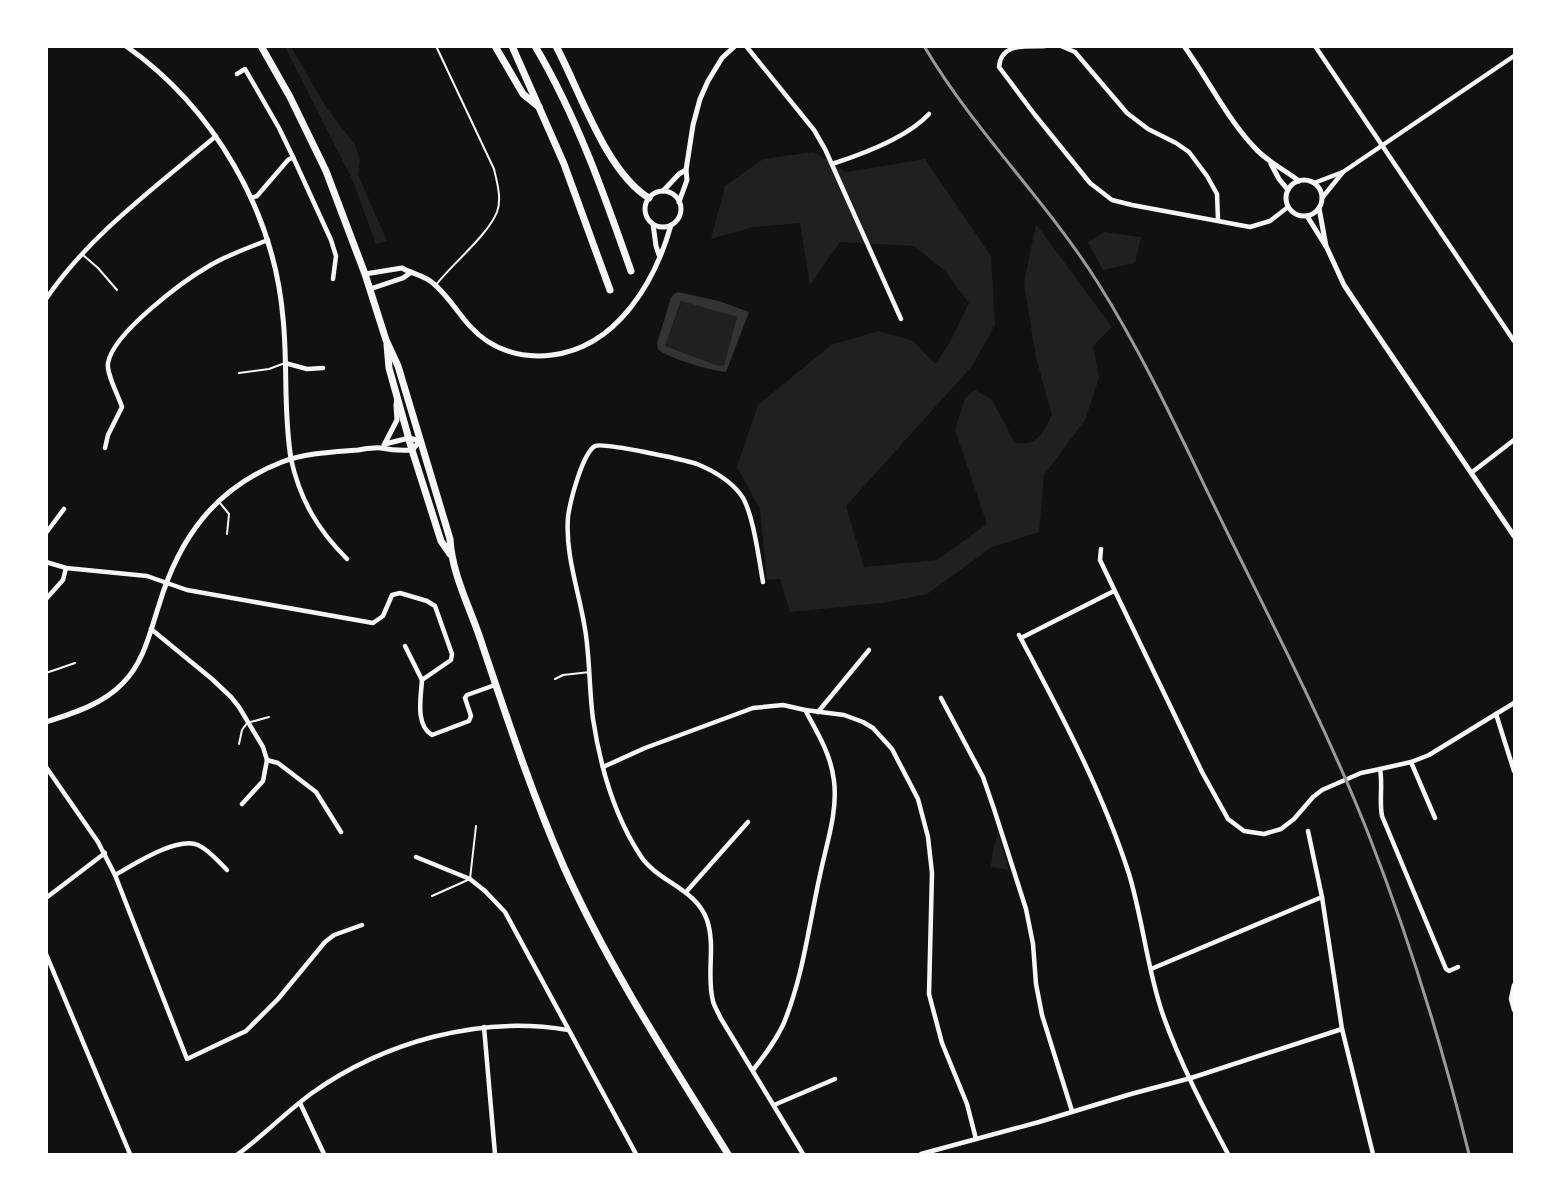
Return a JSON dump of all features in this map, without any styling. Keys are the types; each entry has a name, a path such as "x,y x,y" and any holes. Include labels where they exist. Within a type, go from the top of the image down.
{"main road":[{"path":"261,46 295,106 326,171 365,274 386,340 398,366 450,538 451,556"},
{"path":"495,46 523,94 541,109"},
{"path":"512,46 541,109 589,228 610,290"},
{"path":"536,46 569,110 589,156 631,271"},
{"path":"556,46 613,160 630,184 649,198"},
{"path":"386,340 389,368 408,438 441,541 451,556 516,748 546,824 589,917 643,1014 728,1155"}],"street":[{"path":"126,46 154,68 194,109 216,136 251,198 268,240 281,301 285,363 285,416 291,459 301,490 316,523 323,534 347,559"},
{"path":"365,274 402,268 424,277 436,285 467,324 486,340 523,356 558,355 590,344 617,323 644,289 664,249 671,225 679,217 679,202 687,180 686,170 693,125 700,99 722,58 735,46"},
{"path":"746,46 814,130 832,164 902,319"},
{"path":"1045,46 1009,49 1002,54 999,67 1090,183 1104,195 1123,203 1243,226 1257,226 1270,221 1288,207"},
{"path":"1061,46 1075,52 1127,113 1148,129 1176,142 1189,152 1217,194 1218,220"},
{"path":"1184,46 1241,132 1271,164 1288,190"},
{"path":"1316,46 1515,341"},
{"path":"1271,164 1281,167 1299,181 1314,183 1343,172 1515,56"},
{"path":"237,74 245,69 293,157 331,240 336,256 333,279"},
{"path":"832,164 857,156 891,140 920,124 929,114"},
{"path":"46,299 66,272 100,235 216,136"},
{"path":"251,198 257,196 293,157"},
{"path":"662,192 686,170"},
{"path":"1299,181 1288,190 1286,198 1288,207 1296,214 1307,216 1314,214 1319,208 1322,198 1343,172"},
{"path":"1314,183 1320,190 1322,198"},
{"path":"671,225 663,227 653,224 646,217 645,210 649,198 662,192 672,194 679,202"},
{"path":"1319,208 1327,248 1334,267 1350,294 1515,536"},
{"path":"1307,216 1327,248"},
{"path":"653,224 659,255"},
{"path":"105,448 108,435 122,406 108,363 126,333 144,314 208,266 238,251 268,240"},
{"path":"370,289 403,278 410,273"},
{"path":"285,363 307,369 323,368"},
{"path":"383,446 397,420 398,397"},
{"path":"46,722 87,707 117,690 136,667 152,629 166,582 189,536 218,500 255,474 291,459 383,446 408,438 420,441 412,450 385,451 383,446"},
{"path":"1471,472 1515,440"},
{"path":"763,582 751,523 743,497 727,480 696,464 614,446 598,444 592,448 584,462 568,517 572,573 585,628 593,717 603,767 623,822 641,857 662,876 693,898 707,918 712,944 712,1000 803,1155"},
{"path":"46,533 64,509"},
{"path":"1101,549 1101,560 1114,591 1202,772 1228,819 1244,831 1264,834 1281,829 1322,790 1360,773 1412,762 1429,755 1515,703"},
{"path":"46,562 66,568 147,576 187,590 373,622 382,616 392,595 400,593 427,601 436,609 452,654 451,660 422,680"},
{"path":"46,599 63,580 66,568"},
{"path":"1114,591 1020,636 1077,747 1106,811 1129,874 1163,1014 1228,1155"},
{"path":"152,629 222,688 239,707 263,747 267,760 262,781 242,804"},
{"path":"405,646 422,680 422,720 426,730 432,735 469,721 471,716 465,698 467,695 495,685"},
{"path":"818,712 869,650"},
{"path":"941,698 983,777 1026,909 1042,1015 1072,1111"},
{"path":"603,767 668,738 753,708 783,705 854,718 878,732 899,761 918,799 928,837 932,873 929,994 942,1043 967,1104 976,1138"},
{"path":"753,1070 779,1033 793,998 834,807 835,789 830,760 805,710"},
{"path":"1496,714 1515,771"},
{"path":"267,760 278,763 316,792 341,832"},
{"path":"1412,762 1435,818"},
{"path":"46,767 105,853 187,1059 255,1028"},
{"path":"1380,769 1383,782 1380,804 1382,816 1446,969 1449,971 1458,967"},
{"path":"686,892 748,822"},
{"path":"1308,831 1322,897 1342,1029 1373,1155"},
{"path":"115,875 155,852 192,843 205,849 227,870"},
{"path":"46,898 105,853"},
{"path":"416,857 470,879 505,912 636,1155"},
{"path":"1151,969 1322,897"},
{"path":"246,1031 278,999 325,942 334,935 362,925"},
{"path":"46,954 130,1155"},
{"path":"1515,985 1511,999 1515,1010"},
{"path":"238,1155 313,1092 399,1047 442,1035 484,1027 549,1027 568,1030"},
{"path":"484,1027 495,1155"},
{"path":"921,1155 1191,1078 1342,1029"},
{"path":"774,1105 835,1079"},
{"path":"300,1103 324,1155"}],"lane":[{"path":"436,46 494,169 498,185 498,204 497,212 486,229 436,285"},
{"path":"83,255 117,290"},
{"path":"239,373 269,369 285,363"},
{"path":"218,500 230,514 227,534"},
{"path":"46,673 75,663"},
{"path":"555,679 590,672"},
{"path":"239,744 242,730 247,723 269,717"},
{"path":"432,896 470,879 476,826"}],"shaded area":[{"path":"285,47 291,47 326,107 355,145 360,160 358,175 387,241 376,244 353,181"},
{"path":"814,152 846,172 925,159 991,256 995,325 972,366 846,506 864,567 937,560 987,524 955,430 965,398 975,390 992,400 1015,443 1030,442 1039,437 1052,415 1036,358 1024,283 1036,224 1112,327 1093,346 1099,378 1085,420 1044,475 1039,532 992,547 927,594 882,603 790,612 780,579 767,580 760,509 737,467 758,405 831,345 879,331 913,341 935,364 950,342 969,303 945,271 914,246 840,242 810,285 800,223 753,227 711,239 725,186 763,159"},
{"path":"1104,232 1141,237 1135,263 1103,270 1088,242"},
{"path":"678,292 719,301 749,312 726,372 680,360 658,349 657,343 674,294","holes":["681,301 737,317 724,365 719,366 665,346"]},
{"path":"682,301 737,317 724,365 719,366 665,346"},
{"path":"998,833 1009,870 991,867"}],"railway":[{"path":"924,46 965,107 1078,252 1117,314 1167,409 1302,684 1368,833 1424,992 1469,1154"}]}
